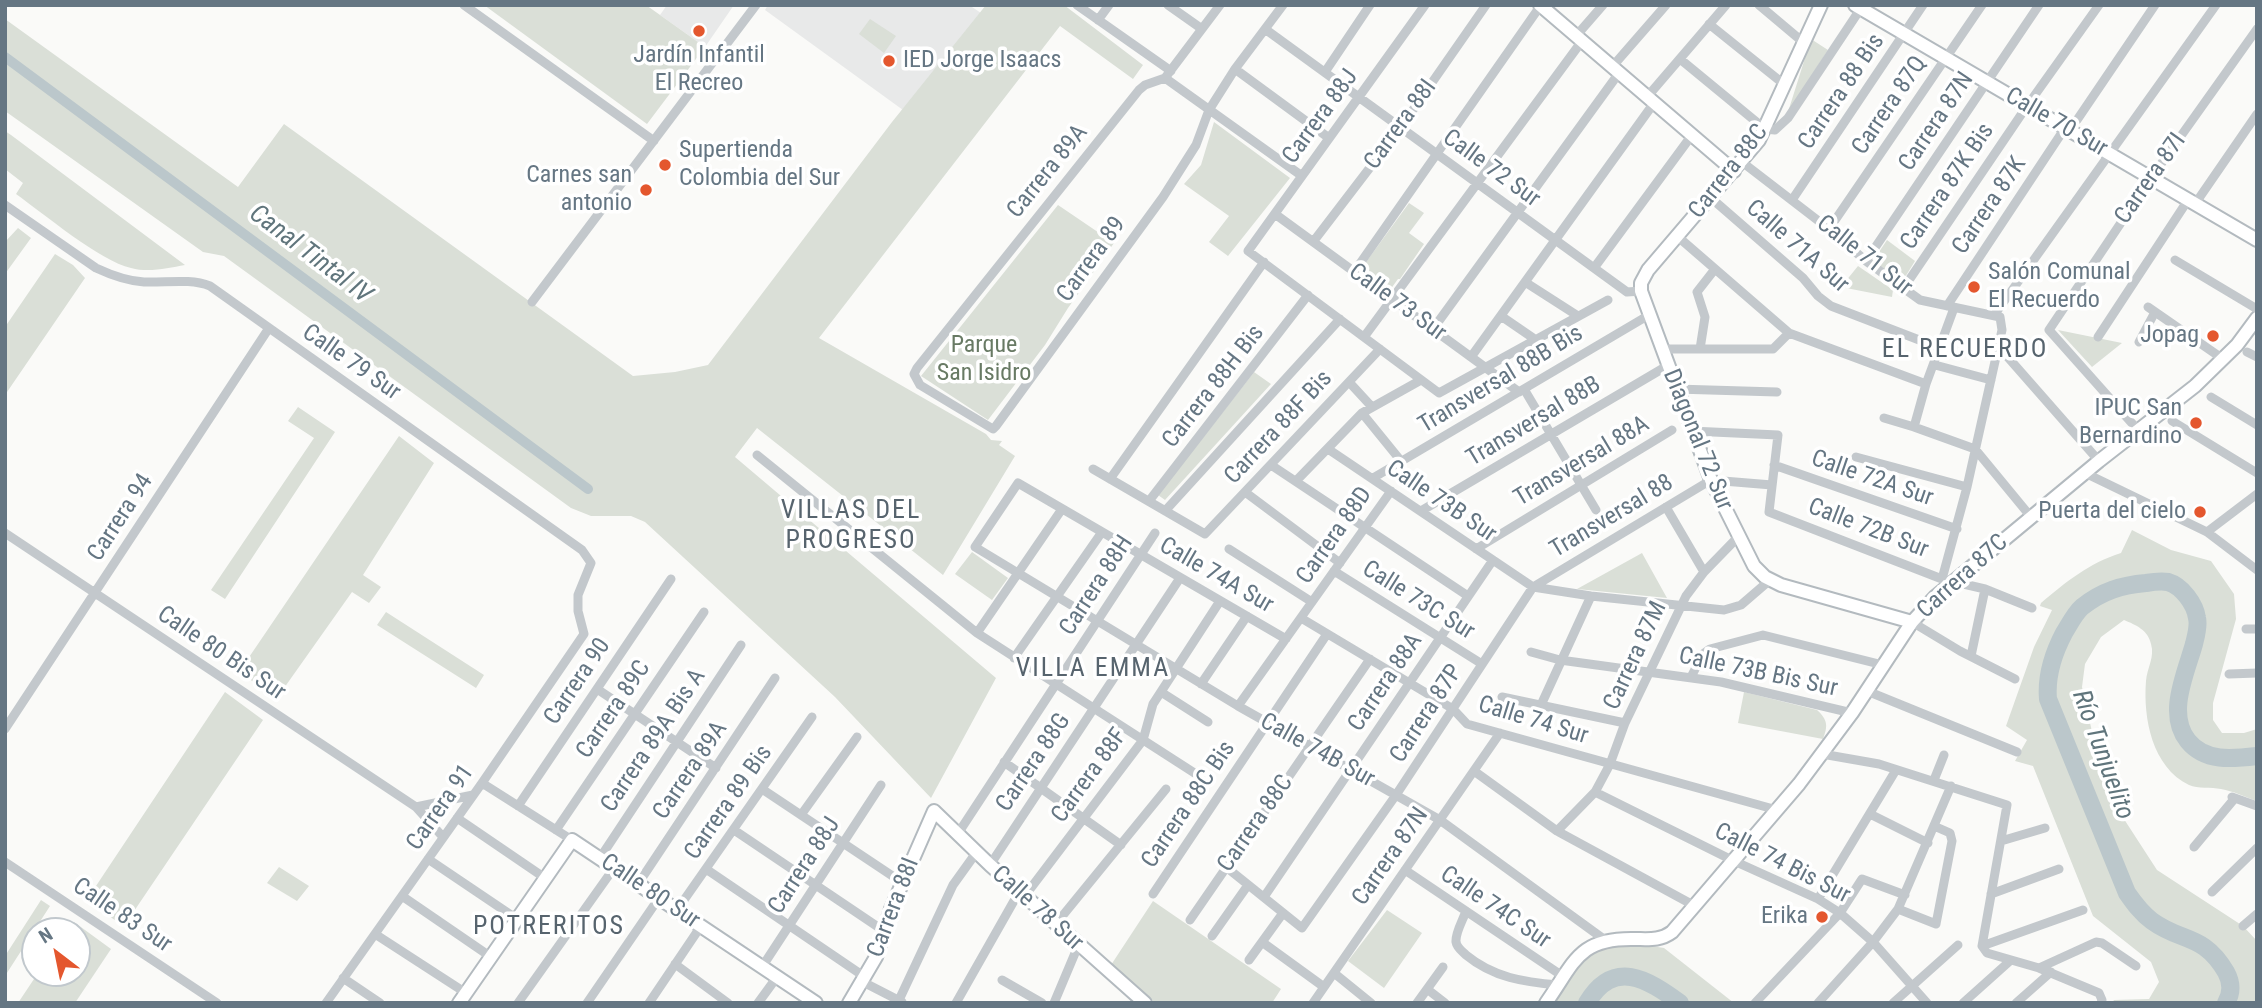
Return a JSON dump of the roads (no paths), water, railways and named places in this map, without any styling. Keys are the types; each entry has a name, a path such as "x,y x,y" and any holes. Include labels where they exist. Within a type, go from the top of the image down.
{"street":[{"path":"464,5 654,141"},
{"path":"532,302 756,5"},
{"path":"1077,5 1168,74 1209,110 1302,176"},
{"path":"1098,20 1109,5"},
{"path":"1168,5 1202,29"},
{"name":"Carrera 89A","path":"996,426 993,429 919,385 914,374 1139,90 1168,74 1220,5"},
{"name":"Carrera 89","path":"996,426 1163,197 1196,145 1209,110 1235,69 1283,5"},
{"path":"1325,72 1370,5"},
{"name":"Carrera 88J","path":"1264,262 1248,251 1425,5"},
{"name":"Carrera 88I","path":"1313,242 1401,127 1486,5"},
{"path":"1364,337 1478,184 1603,5"},
{"path":"1433,329 1616,70 1666,5"},
{"path":"1471,357 1680,59 1726,5"},
{"path":"1759,5 1803,42"},
{"name":"Carrera 88C","path":"1641,291 1643,277 1648,270 1738,166 1765,130 1821,5"},
{"name":"Carrera 88 Bis","path":"1792,200 1923,5"},
{"name":"Carrera 87Q","path":"1829,229 1982,5"},
{"name":"Carrera 87N","path":"1866,261 2039,5"},
{"name":"Carrera 87K Bis","path":"1903,289 2099,5"},
{"path":"2077,120 2155,5"},
{"path":"1947,580 2002,330 1998,316 2216,5"},
{"path":"1354,272 1541,6"},
{"name":"Calle 71 Sur","path":"1541,6 1692,135 1792,200 1903,289 1920,300 1998,316"},
{"path":"1680,59 1765,130 1775,131 1788,118 1860,6"},
{"name":"Calle 70 Sur","path":"1860,6 2257,240"},
{"path":"1709,24 1785,85"},
{"name":"Calle 72 Sur","path":"1265,29 1627,292 1641,291"},
{"name":"Carrera 87I","path":"2138,430 2049,330 2151,178 2257,29"},
{"path":"1235,69 1329,138"},
{"path":"2098,337 2257,114"},
{"name":"Carrera 87K","path":"1914,426 1926,384 1935,365 1950,307 2065,128"},
{"path":"1594,268 1692,135"},
{"name":"Calle 71A Sur","path":"1711,198 1831,306 1940,348"},
{"name":"Calle 79 Sur","path":"5,205 96,268 130,281 203,283 582,550 591,563 578,595 578,611 584,634"},
{"name":"Calle 73 Sur","path":"1275,214 1485,367 1522,390 1596,510"},
{"path":"1677,236 1789,333 1926,384"},
{"path":"2175,260 2257,309"},
{"path":"1110,479 1264,262 1439,393 1608,300"},
{"path":"1700,349 1705,317 1697,292 1715,269"},
{"path":"1525,282 1578,316"},
{"name":"Diagonal 72 Sur","path":"1641,291 1711,480 1750,561 1770,580"},
{"name":"Carrera 88H Bis","path":"1149,501 1308,295"},
{"path":"2139,342 2152,310 2223,359"},
{"name":"Transversal 88B Bis","path":"1373,478 1649,315"},
{"path":"1500,316 1536,340"},
{"name":"Carrera 87C","path":"1605,940 1658,939 1672,932 1822,754 1912,622 1947,580 2031,517 2195,386 2223,359 2257,318"},
{"path":"1093,469 1165,511 1340,319"},
{"name":"Carrera 94","path":"5,729 269,328"},
{"path":"1661,349 1773,349 1789,333"},
{"path":"1998,346 2099,461"},
{"name":"Carrera 88F Bis","path":"1165,511 1205,534 1380,349"},
{"path":"2248,352 2257,357"},
{"path":"1935,365 1991,380"},
{"name":"Transversal 88B","path":"1421,511 1667,366"},
{"path":"1296,481 1362,412 1421,380"},
{"path":"1349,382 1371,407"},
{"path":"1676,389 1777,392"},
{"path":"2211,397 2257,425"},
{"path":"1362,412 1401,461"},
{"path":"1884,418 1914,426 1975,449 2031,517"},
{"path":"2172,421 2257,473"},
{"name":"Transversal 88A","path":"1476,549 1672,430"},
{"path":"1691,431 1778,435 1772,485 1711,480"},
{"name":"Calle 73B Sur","path":"1328,449 1533,587"},
{"path":"757,455 977,633 1196,774"},
{"path":"1856,457 1967,487"},
{"path":"1271,464 1468,596"},
{"name":"Calle 72A Sur","path":"1774,465 1957,529"},
{"path":"2085,473 2207,532 2257,570"},
{"name":"Transversal 88","path":"1533,587 1711,480"},
{"name":"Calle 74A Sur","path":"975,547 1018,483 1286,639"},
{"name":"Calle 72B Sur","path":"1772,485 1769,512 1947,580 1985,589 2032,608"},
{"name":"Carrera 88D","path":"1238,706 1391,491"},
{"name":"Calle 73C Sur","path":"1245,492 1337,567 1482,664"},
{"path":"2207,532 2257,494"},
{"path":"1665,507 1704,572"},
{"path":"977,633 1062,509"},
{"path":"1014,658 1102,532"},
{"name":"Calle 80 Bis Sur","path":"5,533 416,807 443,837"},
{"name":"Carrera 88H","path":"957,835 1155,533"},
{"name":"Carrera 87M","path":"1557,831 1595,792 1681,604 1704,572 1738,537"},
{"name":"Calle 74B Sur","path":"975,547 1238,706 1440,820 1605,940"},
{"path":"1229,549 1312,602"},
{"name":"Carrera 88A","path":"1264,897 1493,560"},
{"name":"Carrera 88G","path":"990,865 1180,578"},
{"name":"Carrera 90","path":"518,806 671,579"},
{"path":"1533,587 1591,596 1731,610 1741,606 1770,580 1912,622 2015,679"},
{"name":"Carrera 87P","path":"1283,913 1302,928 1396,796 1533,587"},
{"path":"1971,656 1985,589"},
{"path":"1541,705 1591,596"},
{"name":"Carrera 88F","path":"956,1003 1021,894 1143,740 1153,704 1220,601"},
{"name":"Carrera 89C","path":"556,830 704,612"},
{"path":"1201,684 1247,617"},
{"name":"Calle 74 Sur","path":"1301,618 1453,709 1467,724 1777,810"},
{"path":"2246,629 2257,629"},
{"name":"Carrera 91","path":"326,1003 584,634"},
{"name":"Carrera 88C Bis","path":"1153,894 1327,634"},
{"path":"1691,677 1703,654 1710,649 1763,635 1883,665"},
{"name":"Carrera 89A Bis A","path":"600,858 741,645"},
{"name":"Calle 73B Bis Sur","path":"1531,652 1560,660 1721,681 1852,713"},
{"name":"Carrera 88C","path":"1190,920 1370,659"},
{"path":"2229,674 2257,673"},
{"name":"Carrera 89A","path":"638,884 775,678"},
{"path":"597,689 716,768"},
{"path":"1867,691 2017,752"},
{"path":"1161,692 1209,722"},
{"path":"1502,697 1625,723"},
{"name":"Carrera 89 Bis","path":"677,910 812,718"},
{"name":"Carrera 87N","path":"1313,1003 1500,733"},
{"path":"802,815 858,737"},
{"path":"1822,754 1880,764 2007,805 1982,946 1987,953 2051,972 2099,993 2101,1003"},
{"path":"1934,780 1944,755"},
{"path":"1004,762 1121,845"},
{"path":"1818,899 1896,769"},
{"path":"1474,771 1557,831 1695,906"},
{"name":"Calle 80 Sur","path":"482,783 600,858 814,1002"},
{"name":"Carrera 88J","path":"762,967 880,785"},
{"path":"1818,1003 1873,942 1898,909 1951,786"},
{"path":"762,789 903,883"},
{"path":"1055,925 1166,789"},
{"name":"Calle 74 Bis Sur","path":"1595,792 1818,899 1840,913 1873,942 1927,1003"},
{"path":"416,807 473,795"},
{"path":"2194,847 2232,798 2257,806"},
{"name":"Carrera 88I","path":"849,1003 876,957 903,883 934,811"},
{"name":"Calle 78 Sur","path":"934,811 1078,946 1145,1003"},
{"path":"1870,814 1928,843"},
{"path":"457,818 545,878"},
{"path":"1898,909 1936,923 1952,841 1950,833 1934,826"},
{"path":"2001,841 2045,828"},
{"path":"734,830 884,931"},
{"path":"374,934 463,998 572,840"},
{"path":"2212,892 2257,848"},
{"path":"706,869 864,980 901,1001 947,897 976,853"},
{"path":"428,859 517,919"},
{"name":"Calle 83 Sur","path":"5,862 217,1003"},
{"path":"1226,867 1283,913 1249,960"},
{"path":"518,1003 614,868"},
{"path":"1991,894 2059,869"},
{"name":"Calle 74C Sur","path":"1405,870 1562,981"},
{"path":"1755,1003 1840,913 1861,879 1905,895"},
{"path":"1212,936 1248,885"},
{"path":"402,896 491,957"},
{"path":"587,1003 659,898"},
{"path":"1982,946 2082,910"},
{"path":"1466,911 1455,940 1458,948 1469,957 1499,976 1516,981 1562,981"},
{"path":"2243,926 2257,914"},
{"path":"649,1003 701,926"},
{"path":"1546,1003 1585,950 1605,940"},
{"path":"1262,942 1324,987"},
{"path":"2039,968 2096,942 2102,943 2136,966"},
{"path":"1893,1003 1958,945"},
{"path":"1054,1003 1078,946"},
{"path":"1963,1003 2011,960"},
{"path":"675,964 728,1003"},
{"path":"1417,1003 1443,967"},
{"path":"2016,1003 2051,972"},
{"path":"1334,973 1371,1003"},
{"path":"758,1003 777,977"},
{"path":"343,978 380,1003"},
{"path":"1002,980 1042,1003"},
{"path":"1427,989 1445,1003"}],"waterway":[{"name":"Canal Tintal IV","path":"5,57 588,489"},
{"name":"Río Tunjuelito","path":"2226,1003 2230,984 2226,972 2209,951 2152,921 2127,893 2048,699 2049,674 2054,657 2077,612 2097,597 2120,587 2163,582 2178,587 2194,607 2198,624 2178,706 2182,730 2188,741 2202,753 2220,758 2257,756"},
{"name":"Río Tunjuelito","path":"1587,1003 1597,989 1620,977 1643,981 1680,1003"}],"place":[{"name":"Jardín Infantil El Recreo","path":"699,31"},
{"name":"IED Jorge Isaacs","path":"889,61"},
{"name":"Supertienda Colombia del Sur","path":"665,165"},
{"name":"Carnes san antonio","path":"646,190"},
{"name":"Salón Comunal El Recuerdo","path":"1974,287"},
{"name":"Jopag","path":"2213,336"},
{"name":"IPUC San Bernardino","path":"2196,423"},
{"name":"Puerta del cielo","path":"2200,512"},
{"name":"Erika","path":"1822,917"}],"district":[{"name":"EL RECUERDO","path":"1965,350"},
{"name":"VILLAS DEL PROGRESO","path":"851,526"},
{"name":"VILLA EMMA","path":"1093,669"},
{"name":"POTRERITOS","path":"549,927"}],"park label":[{"name":"Parque San Isidro","path":"984,360"}]}
